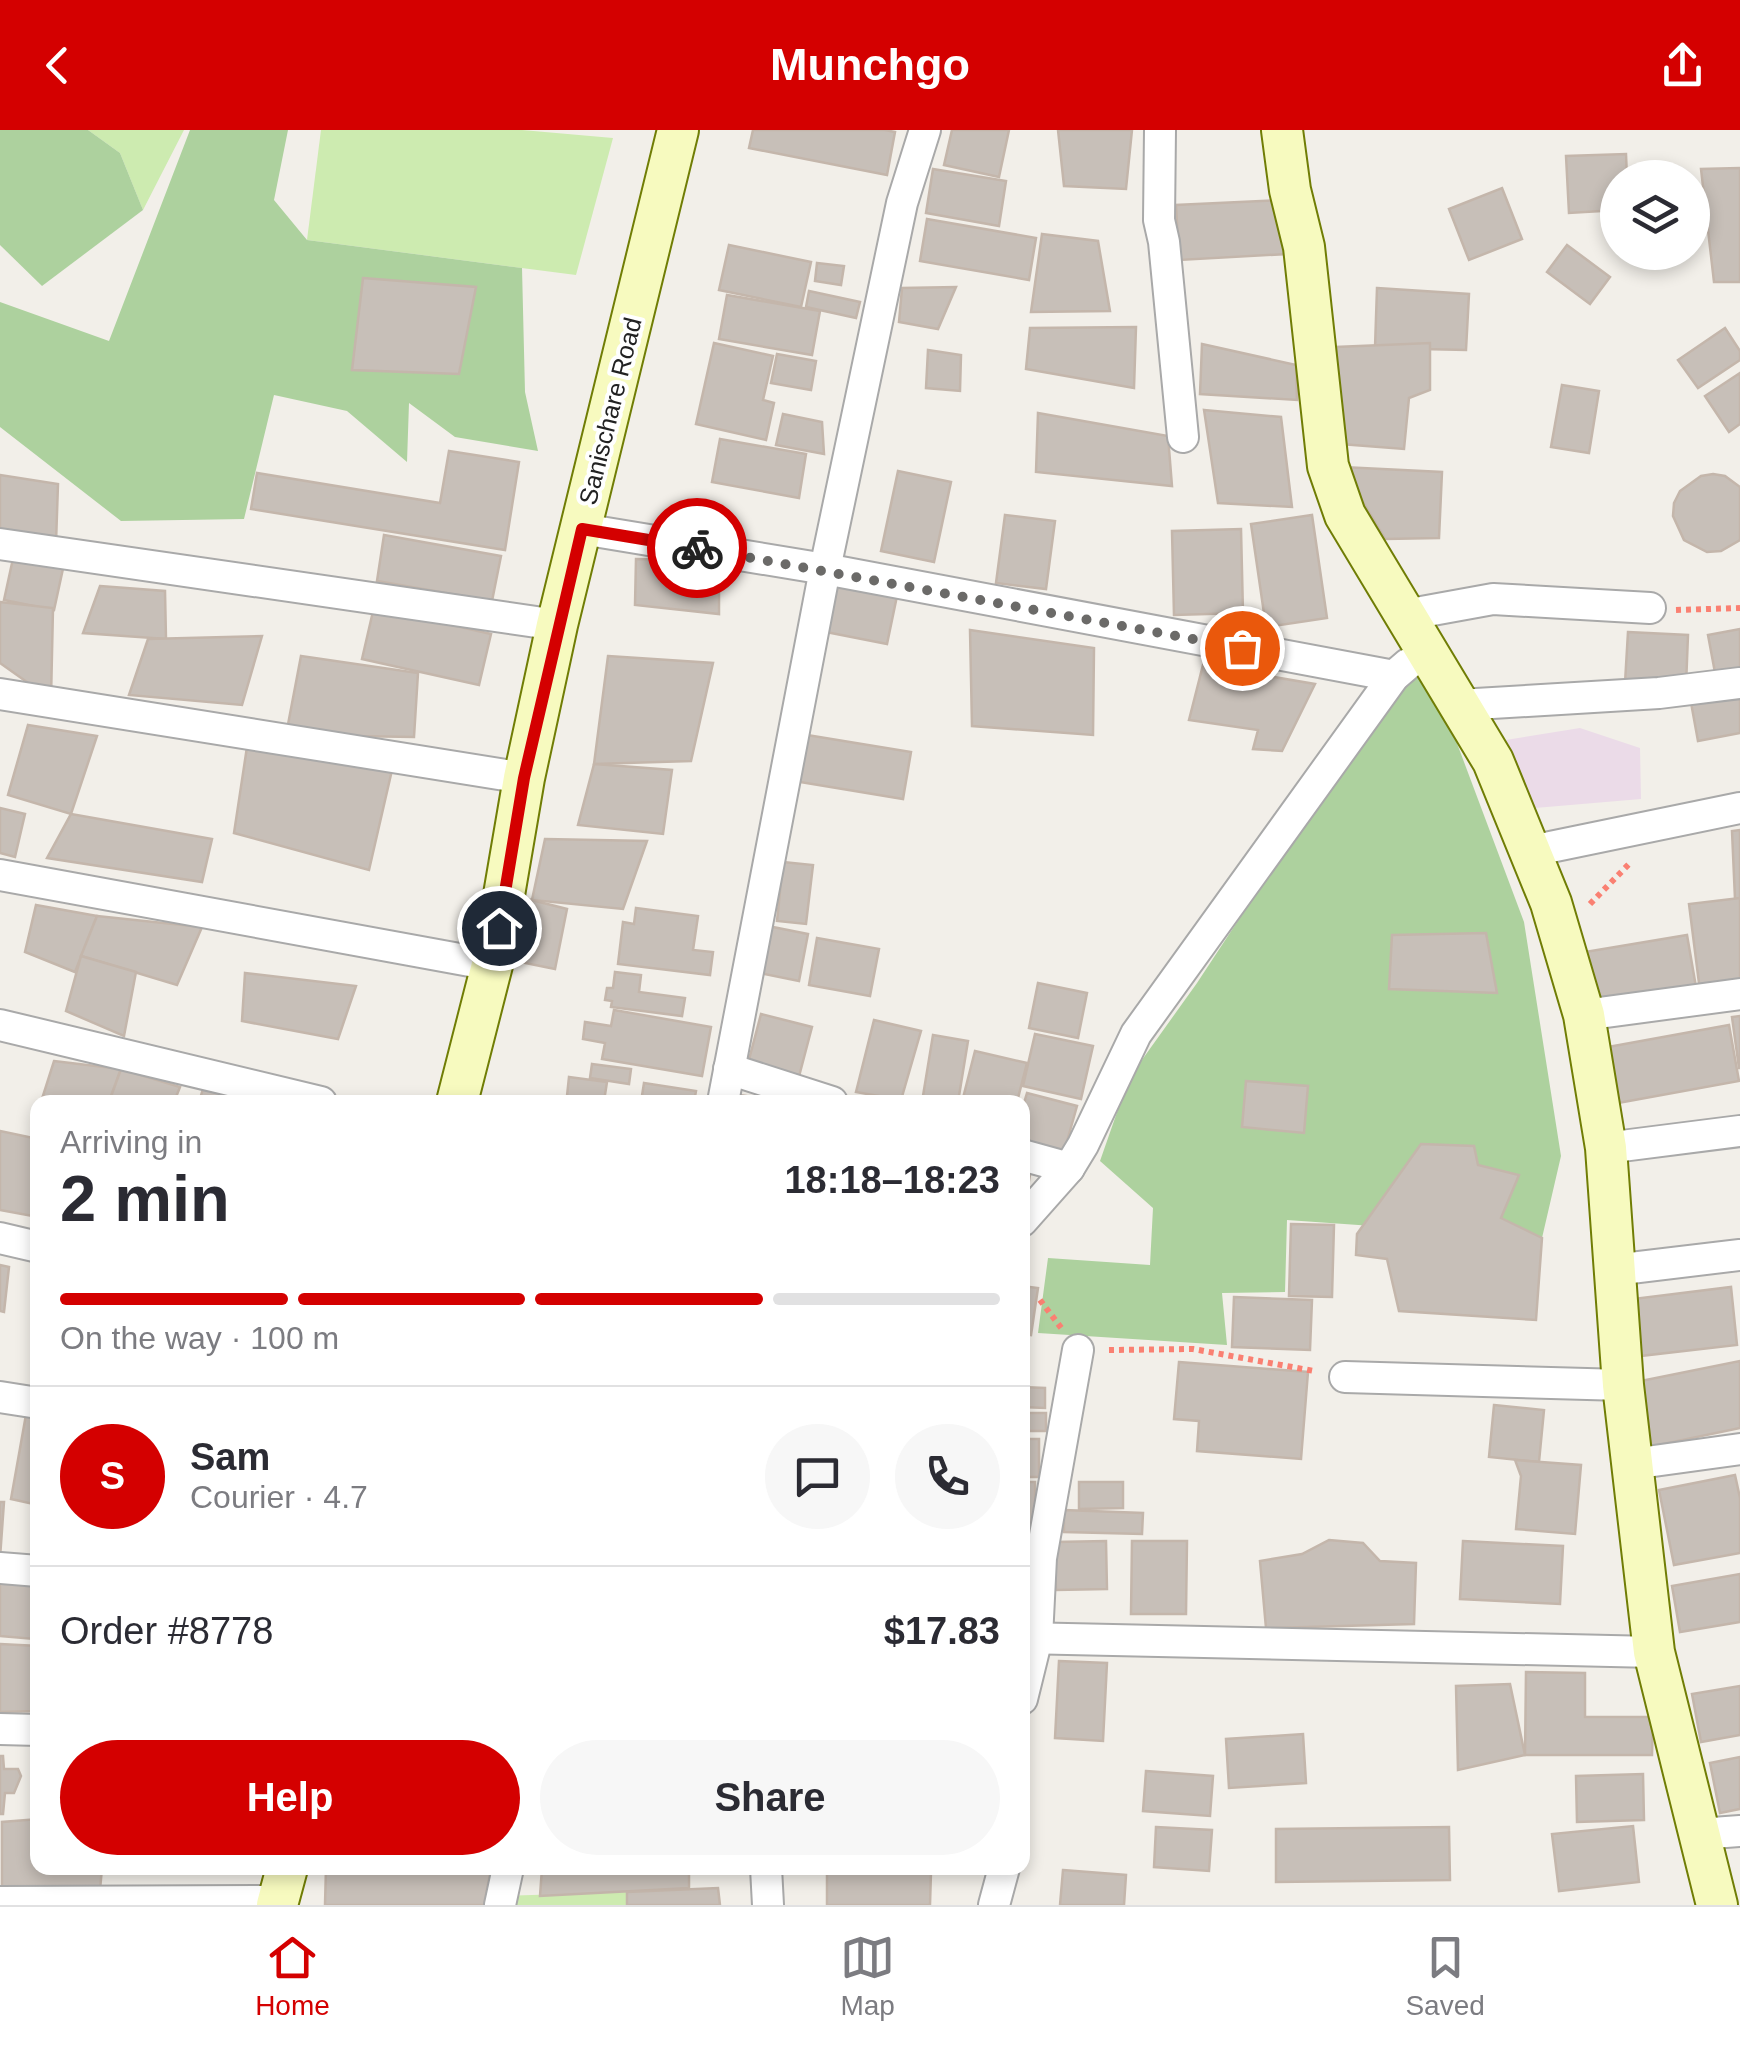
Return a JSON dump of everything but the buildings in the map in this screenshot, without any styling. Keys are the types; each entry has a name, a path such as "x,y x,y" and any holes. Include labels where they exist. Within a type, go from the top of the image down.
{"street":[{"name":"Sanischare Road","path":"459,1095 492,965 524,778 557,624 678,130"},
{"path":"725,1095 825,570 902,203 925,130"},
{"path":"1160,130 1159,220 1183,437"},
{"path":"1282,130 1290,190 1304,247 1328,466 1345,515 1493,761 1561,934 1584,1016 1606,1148 1623,1385 1654,1652 1717,1905"},
{"path":"582,529 1394,676"},
{"path":"0,544 557,624"},
{"path":"1030,1212 1083,1145 1136,1034 1394,676 1415,632 1493,599 1650,608"},
{"path":"1459,705 1740,683"},
{"path":"0,694 524,778"},
{"path":"1531,852 1740,808"},
{"path":"0,875 492,965"},
{"path":"1584,1016 1740,994"},
{"path":"0,1025 292,1095"},
{"path":"730,1070 810,1095"},
{"path":"1606,1148 1740,1131"},
{"path":"1030,1157 1068,1168"},
{"path":"0,1238 30,1245"},
{"path":"1614,1270 1740,1255"},
{"path":"1078,1350 1030,1638 1654,1652"},
{"path":"1345,1377 1623,1385"},
{"path":"0,1397 30,1402"},
{"path":"1632,1464 1740,1449"},
{"path":"0,1568 30,1570"},
{"path":"0,1729 30,1730"},
{"path":"1699,1834 1740,1831"},
{"path":"500,1905 506,1875"},
{"path":"766,1875 768,1905"},
{"path":"994,1905 1002,1875"},
{"path":"0,1902 280,1891"}],"path":[{"path":"1650,608 1706,612 1740,608"},
{"path":"1561,934 1668,824"},
{"path":"1040,1300 1078,1350 1194,1349 1345,1377"}],"shaded area":[{"path":"1580,728 1640,748 1641,799 1535,808 1506,740"}],"green space":[{"path":"0,130 88,130 120,153 143,210 42,286 0,245"},
{"path":"88,130 184,130 143,210 120,153"},
{"path":"190,130 288,130 274,200 307,240 522,268 525,392 538,451 455,437 409,403 407,462 347,411 274,395 244,519 121,521 0,427 0,302 109,341"},
{"path":"321,130 522,130 613,138 576,275 307,240"},
{"path":"1417,676 1440,698 1524,922 1561,1156 1542,1238 1287,1220 1285,1292 1222,1293 1227,1345 1038,1333 1048,1258 1150,1265 1153,1208 1100,1161 1129,1078 1197,983 1395,682"},
{"path":"627,1892 626,1905 500,1905 502,1896"}],"way so far":[{"path":"697,548 1242,648"}],"route":[{"path":"499,928 524,778 582,529 697,548"}]}
